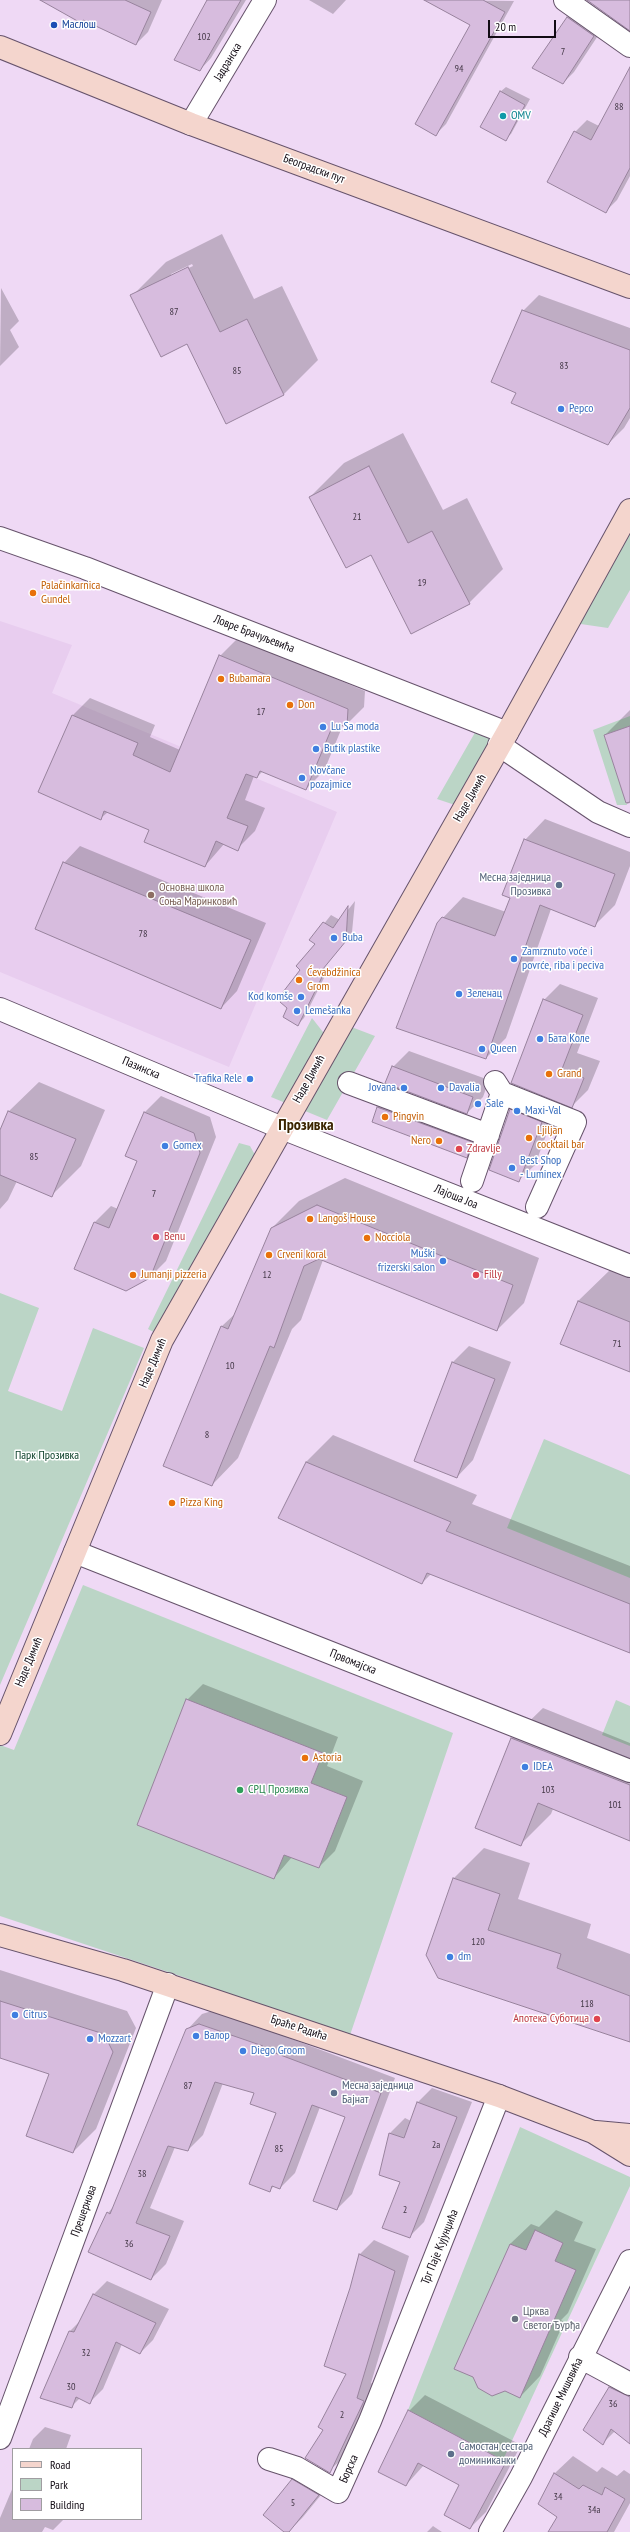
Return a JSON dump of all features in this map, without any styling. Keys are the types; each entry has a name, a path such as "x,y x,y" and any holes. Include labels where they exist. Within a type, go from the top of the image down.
{"street":[{"name":"Јадранска","path":"191,124 265,0"},
{"path":"565,0 630,46"},
{"name":"Београдски пут","path":"0,47 191,124 630,286"},
{"name":"Наде Димић","path":"0,1734 162,1340 503,739 630,510"},
{"name":"Ловре Брачуљевића","path":"0,538 93,571 503,739 598,812 630,826"},
{"name":"Пазинска","path":"0,1009 282,1128"},
{"path":"349,1082 488,1135"},
{"path":"472,1180 488,1135 499,1087 575,1122 537,1207"},
{"name":"Лајоша Јоа","path":"282,1128 630,1266"},
{"name":"Првомајска","path":"75,1552 630,1771"},
{"name":"Браће Радића","path":"0,1935 168,1984 499,2096 593,2132 630,2155"},
{"name":"Прешернова","path":"0,2438 168,1984"},
{"name":"Трг Паје Кујунџића","path":"380,2397 499,2096"},
{"name":"Браће Радића","path":"593,2132 630,2135"},
{"name":"Драгише Мишовића","path":"490,2532 521,2478 630,2261"},
{"path":"580,2358 630,2384"},
{"name":"Борска","path":"269,2459 297,2468 338,2492 380,2397"}],"shaded area":[{"name":"Основна школа Соња Маринковић","path":"0,621 72,645 52,693 337,812 229,1067 0,972"}],"green space":[{"path":"630,510 630,590 608,628 567,622"},
{"path":"630,716 630,726 604,735 627,805 617,805 593,730"},
{"path":"481,722 507,732 464,808 437,799"},
{"path":"312,1018 330,1041 341,1023 375,1036 327,1120 271,1097"},
{"path":"239,1143 250,1146 255,1155 157,1334 148,1329"},
{"name":"Парк Прозивка","path":"0,1293 39,1308 8,1391 62,1411 93,1328 144,1348 0,1685"},
{"path":"544,1439 630,1475 630,1578 507,1528"},
{"path":"83,1585 453,1733 349,2038 186,1978 0,1916 0,1745 14,1750"},
{"path":"616,1700 630,1706 630,1746 602,1735"},
{"path":"520,2127 630,2177 630,2186 503,2460 408,2410"}],"building":[{"path":"40,0 125,0 151,12 136,45 83,20 81,23"},
{"path":"207,0 241,0 200,71 174,60"},
{"path":"424,0 483,0 505,12 436,136 415,124 470,25"},
{"path":"587,0 630,0 630,31"},
{"path":"567,17 594,36 563,84 532,68"},
{"path":"630,67 630,168 606,213 547,182 574,131 591,140"},
{"name":"OMV","path":"500,91 525,105 506,141 480,127"},
{"path":"188,267 220,332 247,319 284,395 226,424 187,344 161,357 130,295"},
{"path":"522,310 630,350 630,408 608,445 511,403 516,393 491,382"},
{"path":"369,466 408,543 432,531 470,604 411,634 371,555 346,568 309,497"},
{"path":"219,655 348,709 347,726 333,725 306,790 260,771 257,778 246,774 227,818 248,826 238,851 216,841 205,867 144,842 149,830 104,811 101,820 38,792 72,715 138,743 133,755 170,772"},
{"path":"630,726 630,802 626,803 604,735"},
{"path":"524,839 615,874 595,927 540,905 486,1059 396,1028 437,923 442,917 495,936 510,898 502,895"},
{"path":"63,862 251,940 221,1009 35,929"},
{"path":"348,906 346,941 318,975 322,977 298,1026 283,1017 287,1008 280,1002 286,994 283,992 300,970 296,966 315,944 309,940 323,922 333,928"},
{"path":"543,999 583,1015 562,1069 584,1078 572,1108 511,1083"},
{"path":"392,1066 473,1097 467,1114 385,1083"},
{"path":"377,1107 472,1142 467,1158 372,1122"},
{"path":"510,1109 542,1122 519,1182 489,1170"},
{"path":"8,1111 76,1139 52,1197 0,1175 0,1130"},
{"path":"144,1112 194,1133 200,1153 150,1278 126,1291 74,1269 94,1222 109,1228 137,1161 125,1156"},
{"path":"317,1205 513,1285 497,1331 319,1259 304,1266 274,1348 270,1346 212,1486 163,1466 221,1326 228,1329 271,1228"},
{"path":"578,1301 630,1322 630,1372 560,1344"},
{"path":"452,1362 495,1379 457,1478 414,1461"},
{"path":"306,1462 451,1522 446,1531 630,1604 630,1653 427,1573 422,1584 278,1518"},
{"name":"СРЦ Прозивка","path":"186,1699 323,1753 311,1783 347,1797 319,1868 284,1855 274,1879 137,1825"},
{"path":"511,1738 630,1785 630,1841 538,1803 521,1846 475,1828"},
{"path":"453,1878 500,1894 488,1930 561,1954 557,1968 630,1996 630,2042 438,1978 426,1955"},
{"path":"0,2001 104,2034 113,2052 73,2153 26,2136 49,2074 0,2058"},
{"path":"199,2024 263,2046 262,2048 381,2093 337,2210 313,2201 345,2117 312,2105 280,2189 272,2186 270,2192 249,2184 276,2113 250,2104 254,2093 215,2082 188,2151 168,2146 136,2223 170,2236 151,2280 88,2252 107,2212 110,2214 186,2029"},
{"path":"417,2102 457,2117 410,2238 382,2228 400,2182 379,2175 389,2133 404,2138"},
{"name":"Црква Светог Ђурђа","path":"535,2230 563,2243 555,2261 576,2270 520,2398 505,2391 492,2396 478,2388 473,2377 454,2369 510,2244 526,2250"},
{"path":"359,2254 395,2271 357,2398 364,2401 330,2473 305,2458 323,2430 318,2427 346,2374 324,2366 350,2288"},
{"path":"93,2294 156,2323 140,2354 116,2342 90,2404 76,2397 72,2408 40,2398 69,2331 74,2332"},
{"path":"609,2387 630,2397 630,2444 611,2429 603,2445 583,2430"},
{"path":"408,2410 506,2462 470,2529 444,2515 459,2485 418,2463 406,2486 378,2472"},
{"path":"554,2473 579,2489 583,2485 602,2495 605,2487 625,2499 607,2532 548,2532 557,2517 538,2504"},
{"path":"292,2479 319,2495 289,2532 284,2532 263,2515"}],"place":[{"name":"Маслош","path":"54,25"},
{"name":"OMV","path":"503,116"},
{"name":"Pepco","path":"561,409"},
{"name":"Palačinkarnica Gundel","path":"33,593"},
{"name":"Bubamara","path":"221,679"},
{"name":"Don","path":"290,705"},
{"name":"Lu Sa moda","path":"323,727"},
{"name":"Butik plastike","path":"316,749"},
{"name":"Novčane pozajmice","path":"302,778"},
{"name":"Месна заједница Прозивка","path":"559,885"},
{"name":"Основна школа Соња Маринковић","path":"151,895"},
{"name":"Buba","path":"334,938"},
{"name":"Zamrznuto voće i povrće, riba i peciva","path":"514,959"},
{"name":"Ćevabdžinica Grom","path":"299,980"},
{"name":"Зеленац","path":"459,994"},
{"name":"Kod komše","path":"301,997"},
{"name":"Lemešanka","path":"297,1011"},
{"name":"Бата Коле","path":"540,1039"},
{"name":"Queen","path":"482,1049"},
{"name":"Grand","path":"549,1074"},
{"name":"Trafika Rele","path":"250,1079"},
{"name":"Jovana","path":"404,1088"},
{"name":"Davalia","path":"441,1088"},
{"name":"Sale","path":"478,1104"},
{"name":"Maxi-Val","path":"517,1111"},
{"name":"Pingvin","path":"385,1117"},
{"name":"Ljiljan cocktail bar","path":"529,1138"},
{"name":"Nero","path":"439,1141"},
{"name":"Gomex","path":"165,1146"},
{"name":"Zdravlje","path":"459,1149"},
{"name":"Best Shop - Luminex","path":"512,1168"},
{"name":"Langoš House","path":"310,1219"},
{"name":"Benu","path":"156,1237"},
{"name":"Nocciola","path":"367,1238"},
{"name":"Crveni koral","path":"269,1255"},
{"name":"Muški frizerski salon","path":"443,1261"},
{"name":"Jumanji pizzeria","path":"133,1275"},
{"name":"Filly","path":"476,1275"},
{"name":"Pizza King","path":"172,1503"},
{"name":"Astoria","path":"305,1758"},
{"name":"IDEA","path":"525,1767"},
{"name":"СРЦ Прозивка","path":"240,1790"},
{"name":"dm","path":"450,1957"},
{"name":"Citrus","path":"15,2015"},
{"name":"Апотека Суботица","path":"597,2019"},
{"name":"Валор","path":"196,2036"},
{"name":"Mozzart","path":"90,2039"},
{"name":"Diego Groom","path":"243,2051"},
{"name":"Месна заједница Бајнат","path":"334,2093"},
{"name":"Црква Светог Ђурђа","path":"515,2319"},
{"name":"Самостан сестара доминиканки","path":"451,2454"}],"district":[{"name":"Прозивка","path":"306,1125"}]}
